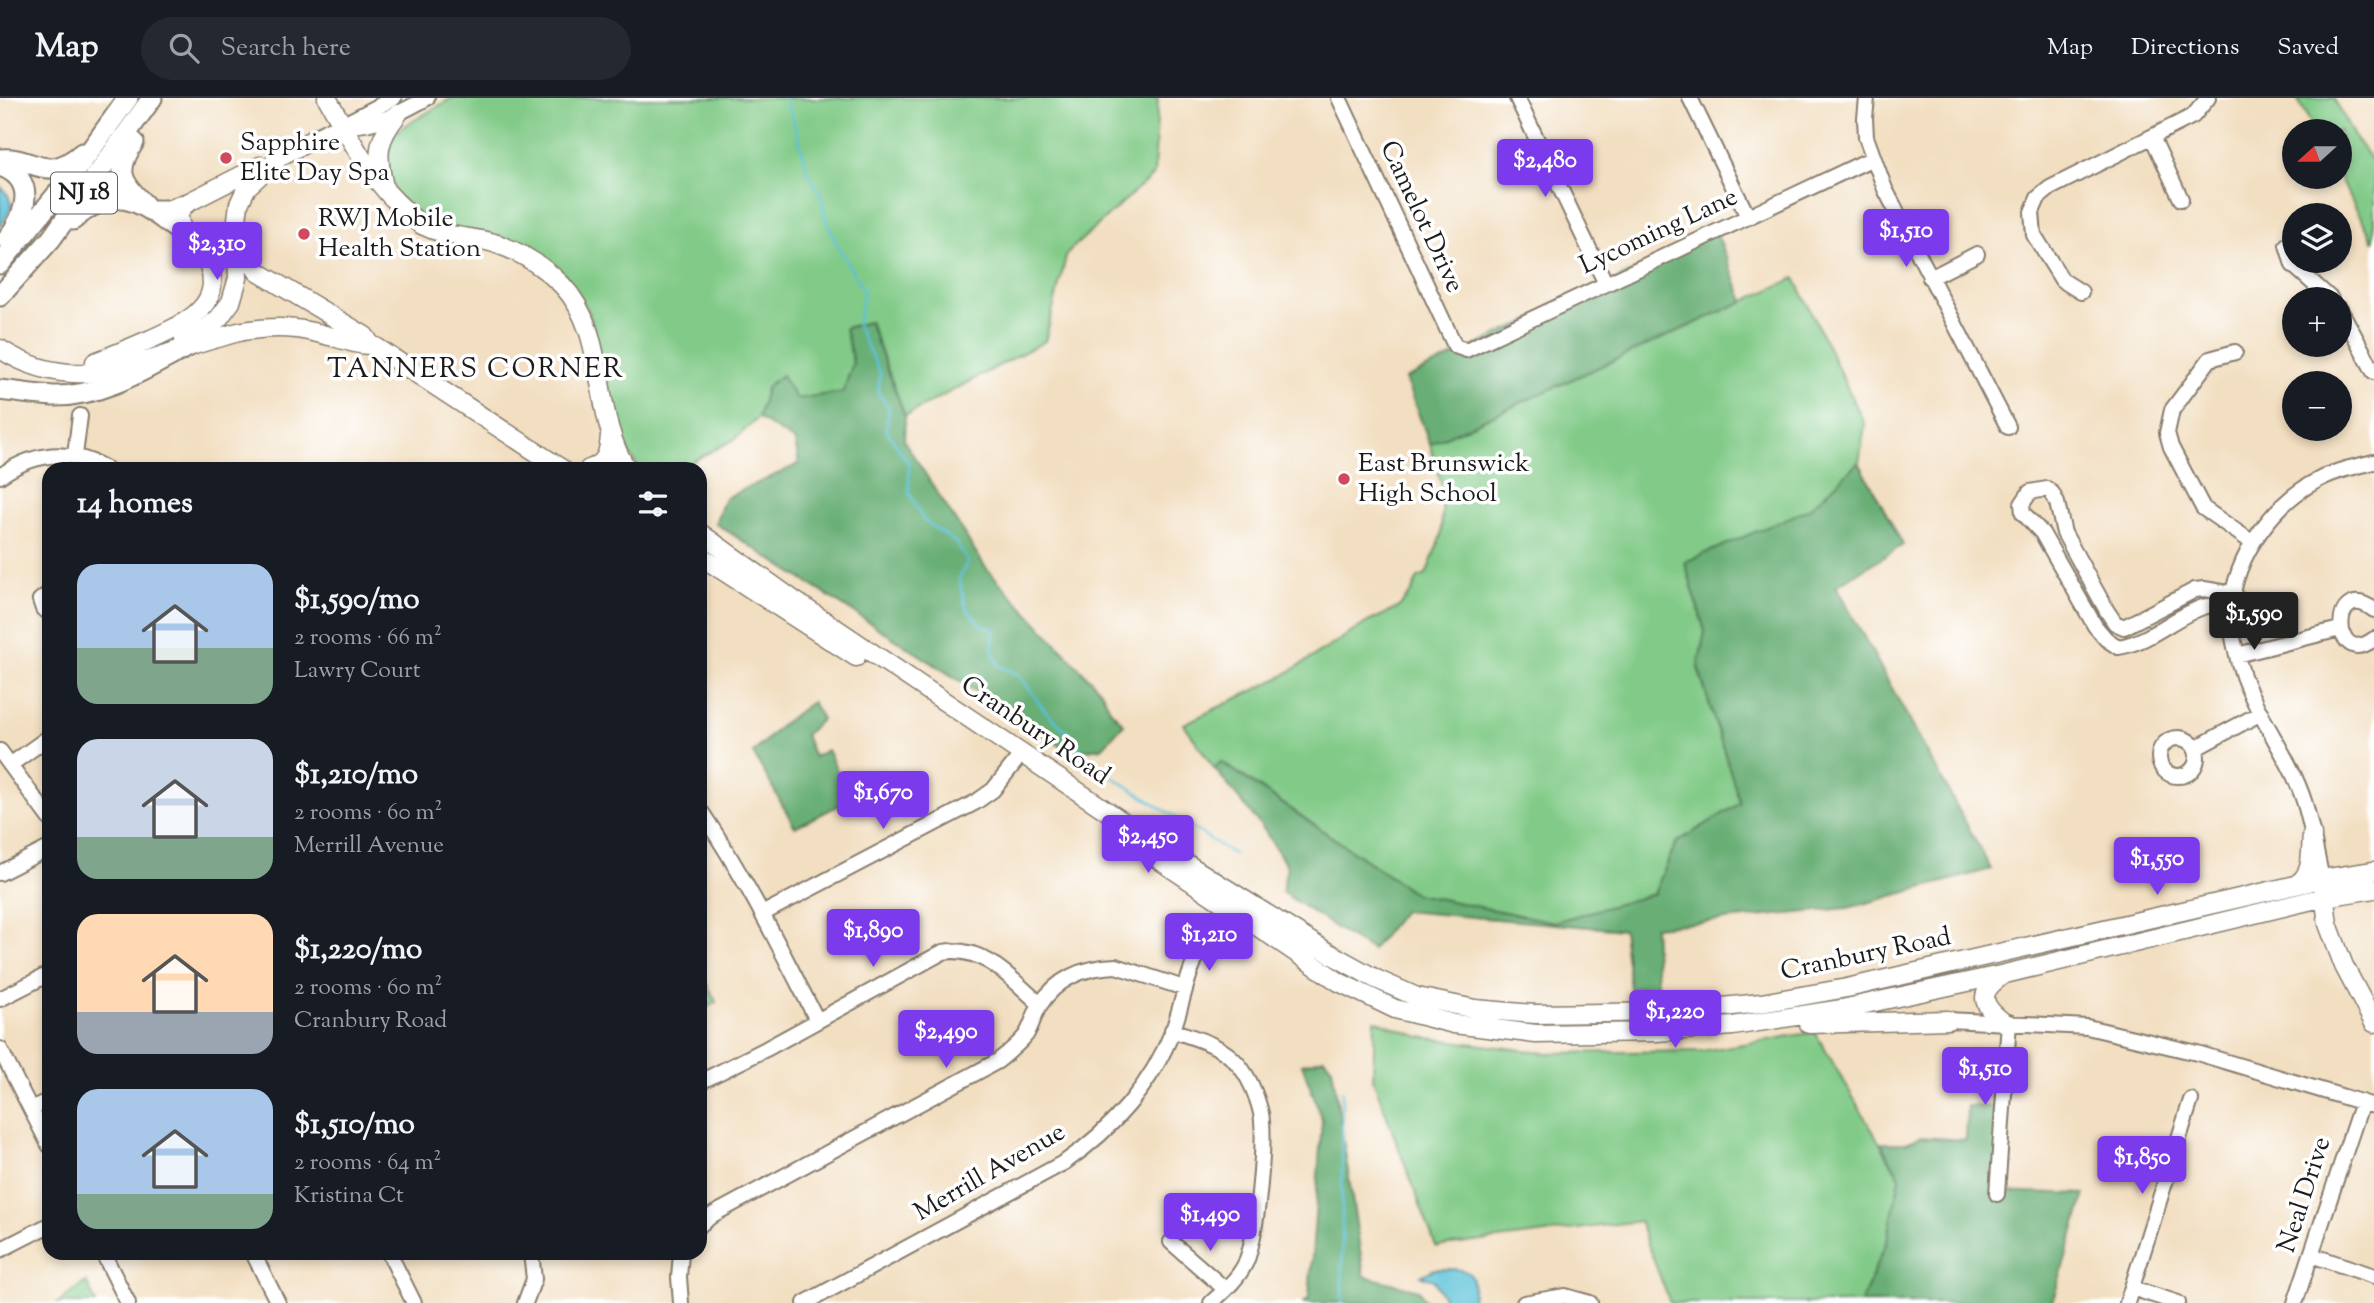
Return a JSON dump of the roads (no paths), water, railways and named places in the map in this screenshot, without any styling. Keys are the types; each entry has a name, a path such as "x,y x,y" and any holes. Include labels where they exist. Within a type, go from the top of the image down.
{"highway":[{"name":"NJ 18","path":"0,264 93,149 128,98"},
{"name":"NJ 18","path":"0,296 51,239 150,104"},
{"path":"150,104 138,135 123,159 122,175 127,186 159,218 192,240"},
{"path":"0,159 8,158 49,169 63,167 93,149"},
{"path":"0,166 16,175 26,200 19,223 0,248"},
{"path":"51,239 87,208 99,202 125,200 149,208 169,210 185,204"},
{"path":"0,390 54,396 95,390 191,345"}],"main road":[{"path":"327,98 385,193 419,224 452,236 493,243 531,259 563,286 582,315 594,352 610,435 610,451 601,462"},
{"path":"385,193 380,173 379,151 383,133 396,106"},
{"path":"95,362 179,327 198,315 208,299 211,286 210,269 204,254 180,227 178,220 179,212 185,204 342,125"},
{"path":"0,335 44,361 75,365 125,357 189,337 207,328 219,318 230,302 238,278 236,227 239,204 247,187 282,155"},
{"path":"236,227 245,253 258,272 365,336 371,345 551,462"},
{"path":"0,349 46,371 83,375 115,370 247,330 273,327 300,328 357,344 371,345"},
{"path":"610,435 624,462"},
{"name":"Cranbury Road","path":"707,538 806,609 1168,852 1339,982 1395,1009 1454,1024 1536,1034 1648,1032 1732,1027 1842,1009 2005,974 2323,888 2374,870"},
{"name":"Cranbury Road","path":"707,561 1231,900 1376,979 1418,996 1475,1009 1535,1014 1675,1012 1761,1003 1847,988 2292,886 2374,889"},
{"path":"2292,886 2301,882 2309,871 2312,835"},
{"path":"2323,888 2329,924 2344,966 2374,1023"},
{"path":"2005,974 1985,991 1984,1001 1990,1012 2006,1022"},
{"path":"1847,988 1878,989 1901,995 1926,1013 1948,1020"},
{"path":"1732,1027 1948,1020"}],"street":[{"path":"342,125 360,126 396,106 427,98"},
{"name":"Camelot Drive","path":"1339,98 1455,346 1466,351"},
{"path":"1517,98 1606,284"},
{"path":"1689,98 1748,217"},
{"path":"1867,98 1865,127 1885,189 2008,427"},
{"path":"2081,292 2062,280 2034,235 2031,219 2034,204 2050,188 2193,116 2208,98"},
{"path":"2152,137 2181,199"},
{"name":"Lycoming Lane","path":"1466,351 1873,158"},
{"path":"1930,278 1977,254"},
{"path":"2302,273 2318,287"},
{"path":"2352,331 2374,372"},
{"path":"2235,352 2210,359 2172,410 2167,433 2171,447 2203,508 2253,542"},
{"path":"75,455 80,416"},
{"path":"0,476 35,458 75,455 91,462"},
{"path":"2323,888 2304,801 2244,678 2237,654 2233,601 2243,564 2253,542 2279,508 2305,487 2334,472 2374,463"},
{"path":"2047,489 2052,494 2057,503 2064,533 2107,611 2124,627 2195,590 2204,589 2233,601 2203,607 2133,645 2118,647 2095,626 2042,533 2022,513 2022,504 2030,492 2047,489"},
{"path":"2374,610 2361,604 2349,607 2341,616 2340,629 2346,640 2352,643 2365,644 2374,639"},
{"path":"2112,643 2119,624"},
{"path":"2237,654 2340,629"},
{"path":"2196,748 2261,713"},
{"path":"10,765 42,742"},
{"path":"0,751 42,808"},
{"path":"762,914 976,802 993,790 1016,761"},
{"path":"707,820 762,914 817,1020"},
{"path":"0,873 42,852"},
{"name":"Merrill Avenue","path":"805,1303 1041,1175 1081,1151 1103,1132 1150,1076 1172,1030 1184,988 1198,954 1231,900"},
{"path":"707,1078 933,956 953,950 984,958 1041,1004"},
{"path":"707,1220 998,1061 1014,1049 1028,1032 1041,1004 1063,980 1074,974 1104,967 1127,968 1184,988"},
{"path":"0,999 42,978"},
{"path":"1948,1020 2087,1027 2197,1053 2368,1104"},
{"path":"1997,1194 2006,1022"},
{"path":"1172,1030 1224,1051 1245,1074 1260,1111 1263,1131 1254,1234 1245,1265 1211,1303"},
{"path":"0,1049 42,1131"},
{"path":"2127,1303 2190,1100"},
{"path":"31,1109 42,1104"},
{"name":"Neal Drive","path":"2295,1303 2368,1104"},
{"path":"0,1250 42,1229"},
{"path":"1171,1242 1225,1289"},
{"path":"2311,1255 2374,1276"},
{"path":"106,1260 128,1303"},
{"path":"256,1260 278,1303"},
{"path":"392,1260 414,1303"},
{"path":"525,1303 534,1279 532,1260"},
{"path":"680,1260 678,1277 681,1303"},
{"path":"2132,1288 2178,1303"},
{"path":"1524,1303 1565,1296 1590,1303"}],"water":[{"path":"0,186 8,195 12,207 0,228"},
{"path":"1434,1269 1467,1272 1473,1282 1471,1303 1446,1303 1434,1280 1421,1276"}],"waterway":[{"path":"784,98 808,172 822,197 825,215 836,243 864,291 857,326 880,373 878,393 889,408 886,430 909,464 909,492 923,520 955,542 968,561 959,579 966,608 980,624 995,630 992,649 998,665 1019,675 1045,711 1076,740 1083,758 1233,854"},
{"path":"1342,1091 1342,1303"}],"place":[{"name":"Sapphire Elite Day Spa","path":"226,158"},
{"name":"RWJ Mobile Health Station","path":"304,234"},
{"name":"East Brunswick High School","path":"1344,479"}],"district":[{"name":"TANNERS CORNER","path":"476,370"}]}
